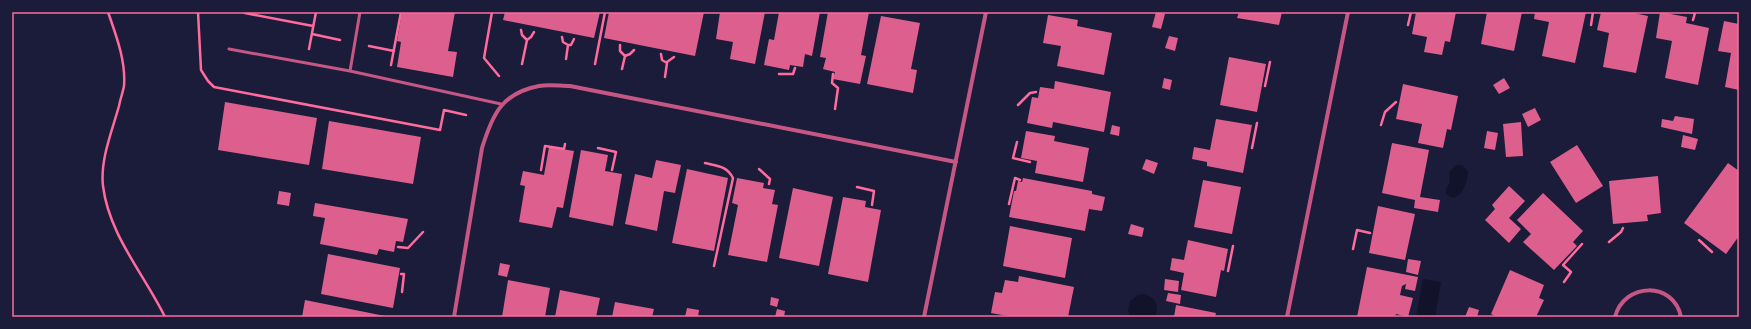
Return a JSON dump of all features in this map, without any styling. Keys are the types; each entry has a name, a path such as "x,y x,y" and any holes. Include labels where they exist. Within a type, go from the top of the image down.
{"street":[{"path":"924,317 986,12"},
{"path":"1287,317 1348,12"},
{"path":"454,317 482,148 490,123 501,104 519,93 539,86 570,86 956,162"},
{"path":"1615,317 1619,306 1626,298 1635,293 1646,290 1657,291 1668,296 1676,304 1681,317"}],"lane":[{"path":"350,71 360,12"},
{"path":"229,49 350,71 501,104"}],"path":[{"path":"108,12 122,57 124,87 105,164 103,184 106,206 113,226 165,317"},
{"path":"198,12 201,70 208,81 214,86 440,130 444,110 466,115"},
{"path":"306,63 316,12"},
{"path":"388,80 401,12"},
{"path":"492,12 484,58 499,76"},
{"path":"595,64 605,12"},
{"path":"1408,25 1411,12"},
{"path":"1591,25 1593,12"},
{"path":"1690,12 1695,13 1693,20"},
{"path":"245,14 313,26"},
{"path":"521,30 522,36 527,40"},
{"path":"522,64 527,40 534,32"},
{"path":"562,37 563,42 568,45"},
{"path":"566,59 568,45 571,44 574,39"},
{"path":"620,46 620,51 625,56"},
{"path":"625,56 634,50"},
{"path":"661,54 662,60 667,62"},
{"path":"622,69 625,56"},
{"path":"665,77 667,62 674,57"},
{"path":"1265,86 1270,62"},
{"path":"779,74 793,74 795,68"},
{"path":"833,74 832,84 838,88 835,109"},
{"path":"1018,105 1030,93 1036,92"},
{"path":"1381,125 1385,112 1396,102"},
{"path":"1252,148 1257,123"},
{"path":"1016,142 1013,158 1030,162"},
{"path":"540,170 545,146 564,150 565,144"},
{"path":"598,148 616,152 612,170"},
{"path":"705,163 725,167 730,170 733,178 714,266"},
{"path":"759,169 770,179 769,184"},
{"path":"1009,204 1015,178 1020,180"},
{"path":"856,187 874,191 872,206"},
{"path":"1609,242 1621,232 1623,228"},
{"path":"1354,249 1358,230 1370,233"},
{"path":"398,247 408,248 423,232"},
{"path":"1699,240 1712,252"},
{"path":"1564,282 1570,272 1563,265 1582,244"},
{"path":"1228,271 1233,246"},
{"path":"401,274 404,274 402,292"}],"shaded area":[{"path":"1455,166 1463,166 1468,171 1467,179 1460,194 1453,198 1446,194 1446,189 1450,182 1449,172"},
{"path":"1423,279 1441,282 1435,317 1416,317"},
{"path":"1143,294 1151,297 1157,305 1155,316 1130,317 1128,310 1130,301 1138,295"}],"building":[{"path":"402,12 455,12 448,51 457,52 453,77 397,67 401,42 397,41"},
{"path":"505,12 600,12 594,38 503,20"},
{"path":"609,12 704,12 695,56 604,38"},
{"path":"720,12 765,12 755,64 730,59 733,42 716,39"},
{"path":"779,12 820,12 812,56 805,54 803,67 790,65 789,70 764,65 769,39 774,40"},
{"path":"828,12 869,12 861,55 866,56 860,84 833,79 835,72 823,69 826,58 820,57"},
{"path":"1156,12 1165,14 1161,29 1152,27"},
{"path":"1239,12 1282,12 1279,25 1237,18"},
{"path":"1416,12 1456,12 1450,42 1445,41 1442,55 1424,52 1427,37 1412,34"},
{"path":"1487,12 1522,12 1514,51 1481,44"},
{"path":"1535,12 1586,12 1575,63 1542,56 1549,22 1534,19"},
{"path":"1601,12 1629,12 1648,16 1636,73 1603,67 1609,33 1597,30"},
{"path":"1660,12 1687,17 1686,23 1709,28 1698,85 1665,78 1672,41 1656,38"},
{"path":"1048,15 1078,20 1077,26 1112,33 1104,75 1057,66 1061,46 1043,43"},
{"path":"881,16 920,23 911,69 917,70 913,93 867,84"},
{"path":"1724,21 1739,24 1739,90 1725,87 1731,53 1718,51"},
{"path":"1169,36 1178,38 1175,51 1165,48"},
{"path":"1229,57 1266,64 1257,112 1220,105"},
{"path":"1164,78 1172,80 1170,90 1162,88"},
{"path":"1504,78 1510,88 1499,94 1493,85"},
{"path":"1055,81 1111,92 1104,132 1053,122 1052,128 1027,123 1032,97 1038,98 1040,87 1054,89"},
{"path":"1403,84 1458,96 1451,130 1447,129 1443,148 1418,143 1422,124 1396,119"},
{"path":"225,102 317,118 309,165 218,150"},
{"path":"1535,108 1541,120 1528,127 1522,114"},
{"path":"1675,116 1694,119 1692,134 1661,127 1662,119 1673,121"},
{"path":"1216,119 1252,125 1243,173 1207,166 1207,162 1192,159 1194,147 1210,150"},
{"path":"329,121 421,137 413,184 322,169"},
{"path":"1521,122 1523,156 1506,157 1503,124"},
{"path":"1112,125 1120,127 1119,136 1110,134"},
{"path":"1026,131 1055,136 1054,141 1089,148 1083,182 1035,173 1037,161 1021,158"},
{"path":"1487,131 1498,133 1495,150 1484,148"},
{"path":"1683,135 1698,139 1695,150 1681,147"},
{"path":"1392,143 1429,150 1420,197 1440,200 1438,212 1414,208 1415,200 1382,193"},
{"path":"1577,145 1603,186 1576,203 1550,162"},
{"path":"549,147 574,151 563,208 557,207 552,228 519,222 525,186 520,185 523,171 544,175"},
{"path":"581,150 608,155 605,171 622,174 613,226 569,217"},
{"path":"1146,159 1158,163 1154,174 1142,169"},
{"path":"656,160 681,165 675,193 664,191 657,231 625,224 635,174 652,178"},
{"path":"1728,163 1739,171 1739,236 1726,254 1684,223"},
{"path":"687,169 728,178 714,251 672,243"},
{"path":"1658,176 1661,213 1647,215 1648,221 1613,224 1609,181"},
{"path":"737,178 764,183 763,188 775,190 772,204 778,205 767,262 728,255 738,205 732,203"},
{"path":"1023,178 1092,191 1092,194 1105,197 1102,211 1089,209 1085,231 1009,217 1014,191 1016,191 1018,181 1022,182"},
{"path":"1203,180 1241,187 1232,234 1194,227"},
{"path":"1509,186 1525,201 1509,218 1521,229 1509,243 1485,220 1495,209 1492,205"},
{"path":"793,188 833,197 819,266 779,258"},
{"path":"279,191 291,193 289,206 277,204"},
{"path":"1543,193 1583,231 1573,242 1577,246 1554,270 1523,242 1531,234 1517,220"},
{"path":"843,197 866,201 865,207 881,210 868,282 828,274"},
{"path":"315,203 408,219 403,242 396,241 394,252 379,249 377,255 320,244 325,218 313,216"},
{"path":"1378,206 1415,214 1405,260 1369,253"},
{"path":"1131,224 1144,228 1142,237 1128,234"},
{"path":"1010,226 1072,238 1065,278 1003,266"},
{"path":"1188,240 1228,249 1224,271 1221,270 1216,297 1181,290 1184,273 1170,270 1172,258 1184,260"},
{"path":"328,254 400,268 393,308 321,294"},
{"path":"1408,259 1421,261 1418,275 1406,272"},
{"path":"500,263 510,265 507,277 498,275"},
{"path":"1367,267 1418,277 1415,291 1405,289 1406,284 1402,286 1400,295 1413,298 1408,317 1396,314 1395,317 1357,317"},
{"path":"1510,270 1544,285 1539,298 1544,300 1536,317 1497,317 1491,314"},
{"path":"1019,276 1074,287 1068,317 1013,317 991,313 995,292 1002,293 1005,280 1018,282"},
{"path":"1165,279 1179,281 1178,292 1164,290"},
{"path":"508,280 550,288 545,317 502,317"},
{"path":"560,290 600,298 596,317 555,317"},
{"path":"1168,293 1181,295 1180,304 1166,301"},
{"path":"771,297 779,299 777,307 770,305"},
{"path":"305,300 385,316 385,317 302,317"},
{"path":"615,302 654,309 652,317 612,317"},
{"path":"1176,305 1216,313 1215,317 1174,317"},
{"path":"1469,307 1479,310 1477,317 1465,317"},
{"path":"687,308 699,310 698,317 685,317"},
{"path":"777,309 785,311 784,317 775,317"}]}
